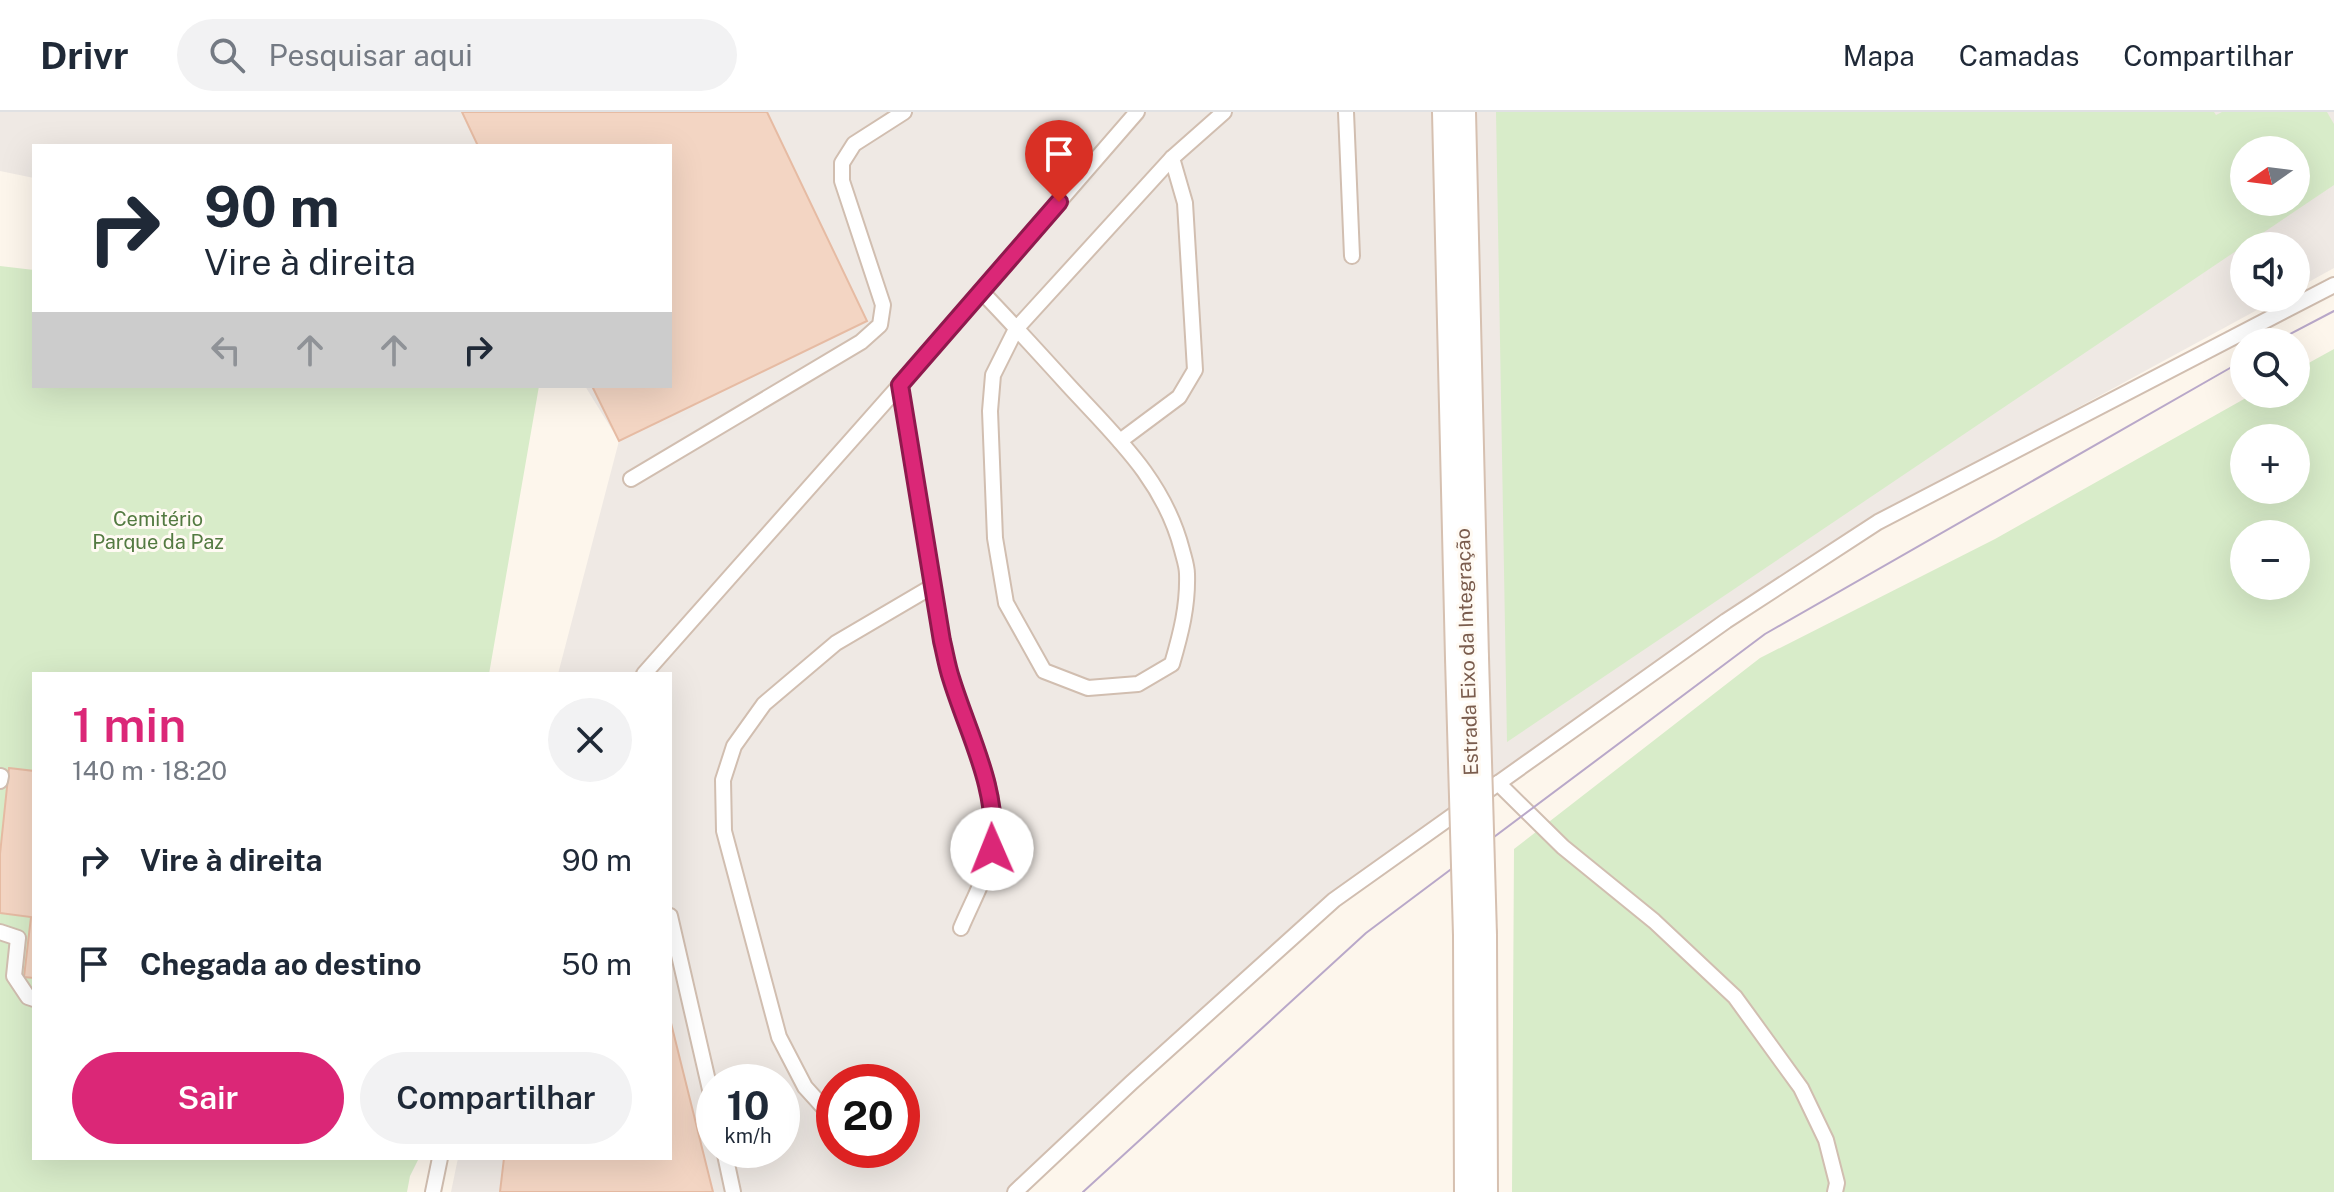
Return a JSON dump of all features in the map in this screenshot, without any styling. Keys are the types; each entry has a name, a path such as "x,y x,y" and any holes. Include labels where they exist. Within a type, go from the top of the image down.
{"main road":[{"name":"Estrada Eixo da Integração","path":"1454,112 1475,935 1476,1192"}],"lane":[{"path":"631,479 861,342 880,325 883,305 842,181 842,163 854,144 904,112"},
{"path":"646,672 1137,112"},
{"path":"981,291 1016,329 1120,441 1150,476 1170,512 1187,571 1186,613 1172,664 1138,684 1088,688 1044,671 1006,603 995,538 990,411 993,375 1016,329 1172,158 1224,112"},
{"path":"1346,112 1352,256"},
{"path":"1120,441 1179,397 1195,370 1185,203 1172,158"},
{"path":"1015,1192 1334,900 1726,621 1878,522 2334,285"},
{"path":"900,385 942,641 951,678 984,775 993,817 992,849 987,870 961,928"},
{"path":"816,1099 805,1087 779,1037 724,831 723,780 734,746 764,704 836,643 933,586"},
{"path":"1498,783 1563,847 1654,921 1735,997 1801,1088 1826,1140 1837,1183 1835,1192"},
{"path":"672,925 704,1064"},
{"path":"0,932 18,938 14,976 32,998"},
{"path":"433,1192 440,1160"},
{"path":"728,1168 733,1192"}],"shaded area":[{"path":"0,112 2334,112 2334,268 2310,281 2310,232 2230,232 2230,312 2253,312 1853,530 1329,897 1023,1192 451,1192 458,1160 672,1160 672,672 559,672 619,441 586,388 672,388 672,144 32,144 32,178 0,171"}],"green space":[{"path":"1496,112 2214,112 2216,115 2222,112 2327,112 2334,124 2334,185 2310,201 2310,136 2230,136 2230,216 2288,216 2264,232 2230,232 2230,255 1507,742"},
{"name":"Cemitério Parque da Paz","path":"0,266 32,270 32,388 539,388 489,672 32,672 32,1160 418,1160 407,1192 0,1192"},
{"path":"2334,349 2334,1192 1512,1192 1514,849 1760,658 1995,539 2230,407 2310,408 2310,362"}],"building":[{"path":"462,112 767,112 867,321 619,441 593,388 672,388 672,144 477,144"},
{"path":"9,768 32,771 32,978 24,977 31,917 0,913 0,854"},
{"path":"672,1027 696,1124 696,1168 707,1168 713,1192 500,1192 504,1160 672,1160"}],"tram line":[{"path":"2302,328 2334,311"},
{"path":"1083,1192 1366,933 1765,634 2230,368"}],"route":[{"path":"992,849 993,817 984,775 951,678 942,641 900,385 1059,202"}]}
